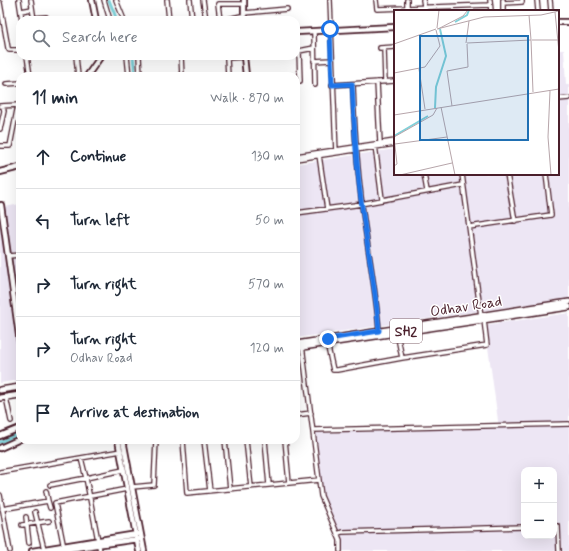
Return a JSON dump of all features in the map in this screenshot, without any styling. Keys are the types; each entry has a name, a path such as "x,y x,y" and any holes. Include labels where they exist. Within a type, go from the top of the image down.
{"main road":[{"name":"Odhav Road","path":"300,345 327,343 397,333 569,302"},
{"name":"Odhav Road","path":"300,345 379,331 569,307"},
{"path":"0,390 16,388"},
{"path":"0,398 16,396"}],"street":[{"path":"19,0 22,16"},
{"path":"31,0 33,16"},
{"path":"92,0 95,16"},
{"path":"104,0 109,16"},
{"path":"116,0 122,16"},
{"path":"167,0 169,16"},
{"path":"190,0 192,16"},
{"path":"203,0 205,16"},
{"path":"330,0 335,152"},
{"path":"376,0 377,9 490,2"},
{"path":"406,0 407,7"},
{"path":"423,0 424,6"},
{"path":"440,0 440,5"},
{"path":"457,0 457,5"},
{"path":"503,2 522,2 522,0"},
{"path":"537,0 538,10"},
{"path":"550,0 551,10"},
{"path":"220,16 218,4 242,1 243,16"},
{"path":"0,3 8,48 9,50 16,50"},
{"path":"248,16 287,8"},
{"path":"21,11 32,9"},
{"path":"300,33 394,28"},
{"path":"300,33 331,30"},
{"path":"314,32 315,85"},
{"path":"300,51 314,48"},
{"path":"385,82 382,48 394,48"},
{"path":"28,60 29,72"},
{"path":"76,60 78,72"},
{"path":"90,72 98,60"},
{"path":"127,60 129,72"},
{"path":"139,60 140,72"},
{"path":"181,60 182,72"},
{"path":"227,60 228,72"},
{"path":"245,60 247,72"},
{"path":"299,60 300,72"},
{"path":"314,61 332,60"},
{"path":"332,85 394,81"},
{"path":"377,82 380,143"},
{"path":"6,84 16,83"},
{"path":"352,84 355,149 371,274 377,303 379,331"},
{"path":"0,129 4,111 2,106 16,105"},
{"path":"0,146 10,146 16,119"},
{"path":"375,146 380,143 394,143"},
{"path":"300,157 394,143"},
{"path":"375,146 382,199"},
{"path":"300,157 335,152"},
{"path":"319,155 327,209"},
{"path":"0,172 16,168"},
{"path":"424,175 427,191"},
{"path":"327,343 333,370 487,345 462,175"},
{"path":"507,175 515,221"},
{"path":"469,227 551,215 546,175"},
{"path":"300,212 463,185"},
{"path":"0,203 16,297"},
{"path":"9,256 16,255"},
{"path":"9,256 16,311"},
{"path":"397,333 402,358"},
{"path":"300,345 311,413 321,496 340,540 340,551"},
{"path":"6,397 11,421"},
{"path":"300,414 311,413"},
{"path":"313,430 569,424"},
{"path":"0,436 16,430"},
{"path":"0,448 16,441"},
{"path":"120,444 138,536 139,551"},
{"path":"123,444 123,470 129,488"},
{"path":"64,549 55,504 129,488 154,485 156,444"},
{"path":"182,444 187,493 319,480"},
{"path":"204,444 210,491"},
{"path":"225,444 230,489"},
{"path":"246,444 251,487"},
{"path":"266,444 269,485"},
{"path":"285,444 289,483"},
{"path":"0,472 122,450"},
{"path":"81,458 100,551"},
{"path":"50,485 123,470"},
{"path":"46,491 50,508"},
{"path":"0,495 10,551"},
{"path":"2,509 48,501"},
{"path":"35,512 44,549"},
{"path":"26,517 29,543"},
{"path":"22,525 49,521"},
{"path":"557,526 559,551"},
{"path":"337,534 342,532 521,527"},
{"path":"54,551 138,536"},
{"path":"138,536 144,551"},
{"path":"32,551 44,549 64,549"}],"shaded area":[{"path":"559,50 564,50 566,85 569,85 569,298 300,337 300,163 394,149 394,175 559,175"},
{"path":"16,205 16,381 0,383 0,208"},
{"path":"569,313 569,551 337,551 337,538 323,495 316,433 499,428 485,325"}],"waterway":[{"path":"109,0 115,16"},
{"path":"133,60 135,72"},
{"path":"0,442 16,435"}],"route":[{"path":"328,339 379,331 377,303 371,274 355,150 352,84 332,85 330,29"}]}
